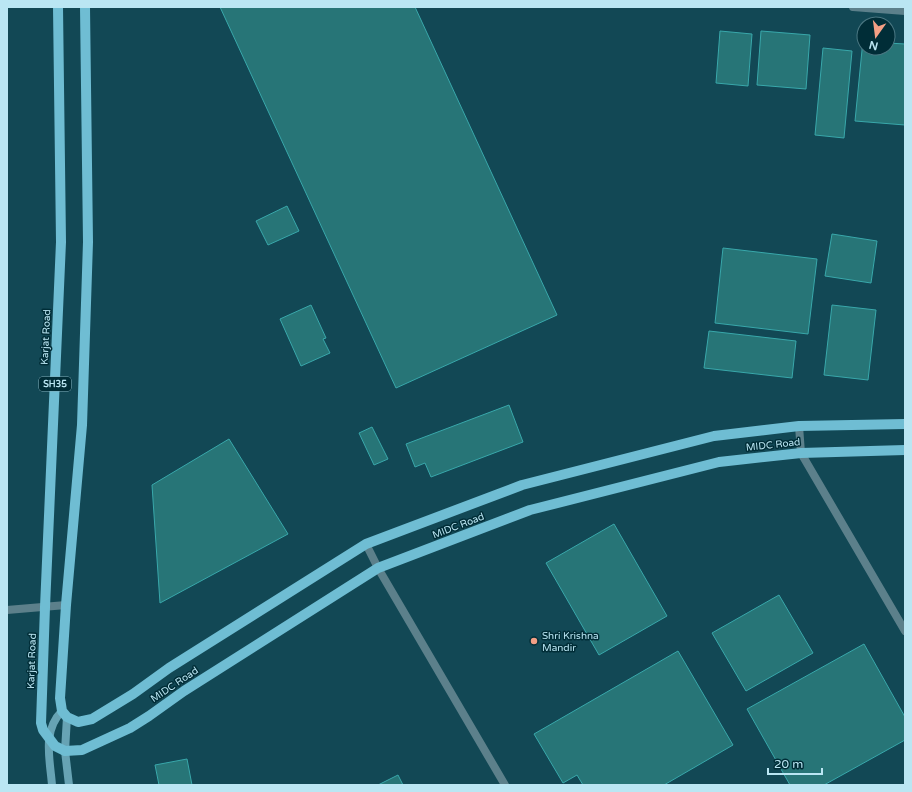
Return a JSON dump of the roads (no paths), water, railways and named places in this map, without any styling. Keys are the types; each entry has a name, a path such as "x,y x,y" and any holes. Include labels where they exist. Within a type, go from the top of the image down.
{"main road":[{"name":"Karjat Road","path":"48,738 43,730 41,722 61,242 58,7"},
{"name":"SH35","path":"65,714 60,698 66,605 82,425 88,250 85,7"},
{"name":"MIDC Road","path":"65,714 78,722 92,719 133,694 168,668 366,544 522,485 714,436 799,426 905,424"},
{"name":"MIDC Road","path":"65,751 82,750 130,728 184,691 378,568 530,510 718,462 801,453 905,450"},
{"name":"Karjat Road","path":"52,785 48,738 51,727 56,718 65,714"},
{"path":"65,714 65,751 69,785"},
{"path":"48,738 55,746 65,751"}],"street":[{"path":"853,7 905,11"},
{"path":"799,426 801,453 905,630"},
{"path":"366,544 378,568 504,785"},
{"path":"7,610 66,605"}],"place":[{"name":"Shri Krishna Mandir","path":"534,641"}]}
